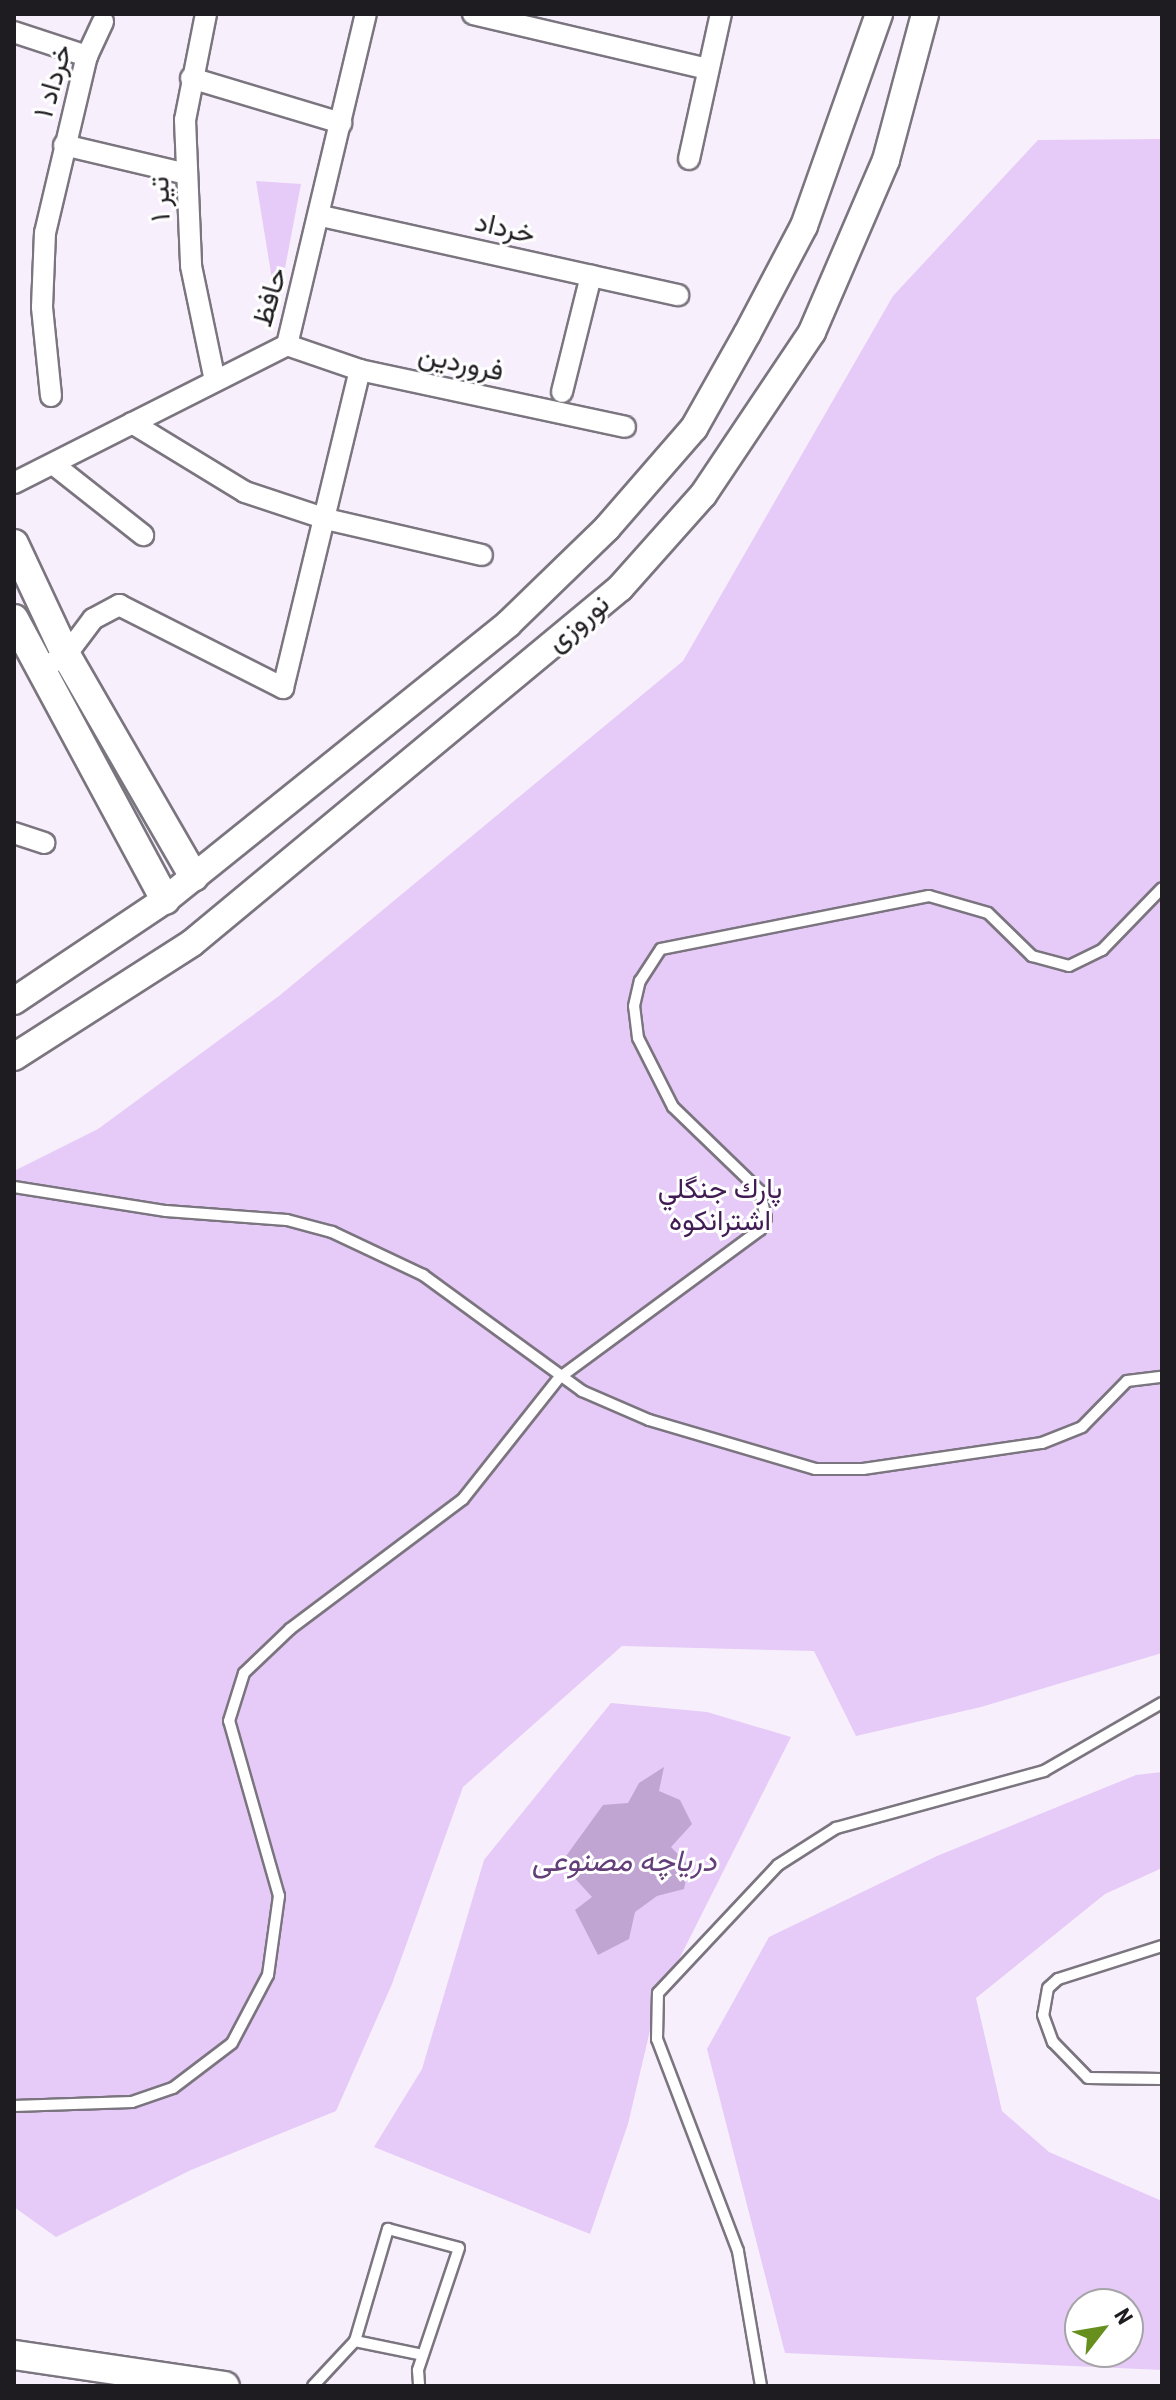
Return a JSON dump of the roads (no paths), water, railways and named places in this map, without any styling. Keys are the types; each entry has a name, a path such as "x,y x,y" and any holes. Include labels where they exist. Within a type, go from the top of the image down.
{"main road":[{"path":"14,544 66,655 194,877"},
{"path":"14,619 165,900"},
{"path":"14,2355 225,2386"}],"street":[{"name":"تیر ۱","path":"206,14 191,78 187,174 191,266 215,381"},
{"name":"حافظ","path":"14,483 287,345 321,216 366,14"},
{"path":"473,14 708,69"},
{"path":"689,159 721,14"},
{"name":"نوروزی","path":"14,1001 165,900 194,877 508,624 607,528 694,428 804,226 879,14"},
{"name":"نوروزی","path":"14,1057 192,943 620,588 703,495 812,332 886,160 925,14"},
{"name":"خرداد ۱","path":"51,396 42,307 45,233 87,56 103,21"},
{"path":"14,32 87,56"},
{"path":"191,78 341,123"},
{"path":"64,145 187,174"},
{"name":"خرداد","path":"321,216 678,295"},
{"path":"562,392 591,276"},
{"name":"فروردین","path":"287,345 360,370 625,427"},
{"path":"39,670 66,655 93,619 119,605 283,688 360,370"},
{"path":"132,423 245,492 326,519 482,555"},
{"path":"53,464 143,535"},
{"path":"342,758 370,795"},
{"path":"14,833 44,843"}],"lane":[{"path":"14,2106 132,2102 173,2088 232,2043 268,1975 279,1896 229,1721 244,1673 290,1629 463,1499 559,1378 748,1242 766,1218 752,1180 673,1107 638,1038 634,1006 640,981 661,949 929,896 988,913 1032,956 1069,966 1102,950 1162,888"},
{"path":"14,1187 166,1211 287,1220 332,1232 423,1275 559,1378 649,1420 773,1461 863,1469 1042,1443 1082,1427 1127,1381 1162,1377"},
{"path":"761,2386 738,2251 657,2039 658,1993 778,1865 836,1828 1044,1771 1162,1703"},
{"path":"1162,1946 1058,1979 1048,1988 1043,2015 1053,2042 1088,2078 1162,2079"},
{"path":"313,2386 355,2341 388,2229 459,2248 423,2355 419,2386"},
{"path":"355,2341 423,2355"}],"water":[{"name":"دریاچه مصنوعی","path":"664,1767 659,1791 680,1800 692,1824 671,1847 689,1866 684,1889 657,1896 635,1912 629,1939 598,1955 575,1910 592,1897 561,1863 603,1805 628,1803 639,1783"}],"park label":[{"name":"پارك جنگلي اشترانكوه","path":"720,1205"}]}
